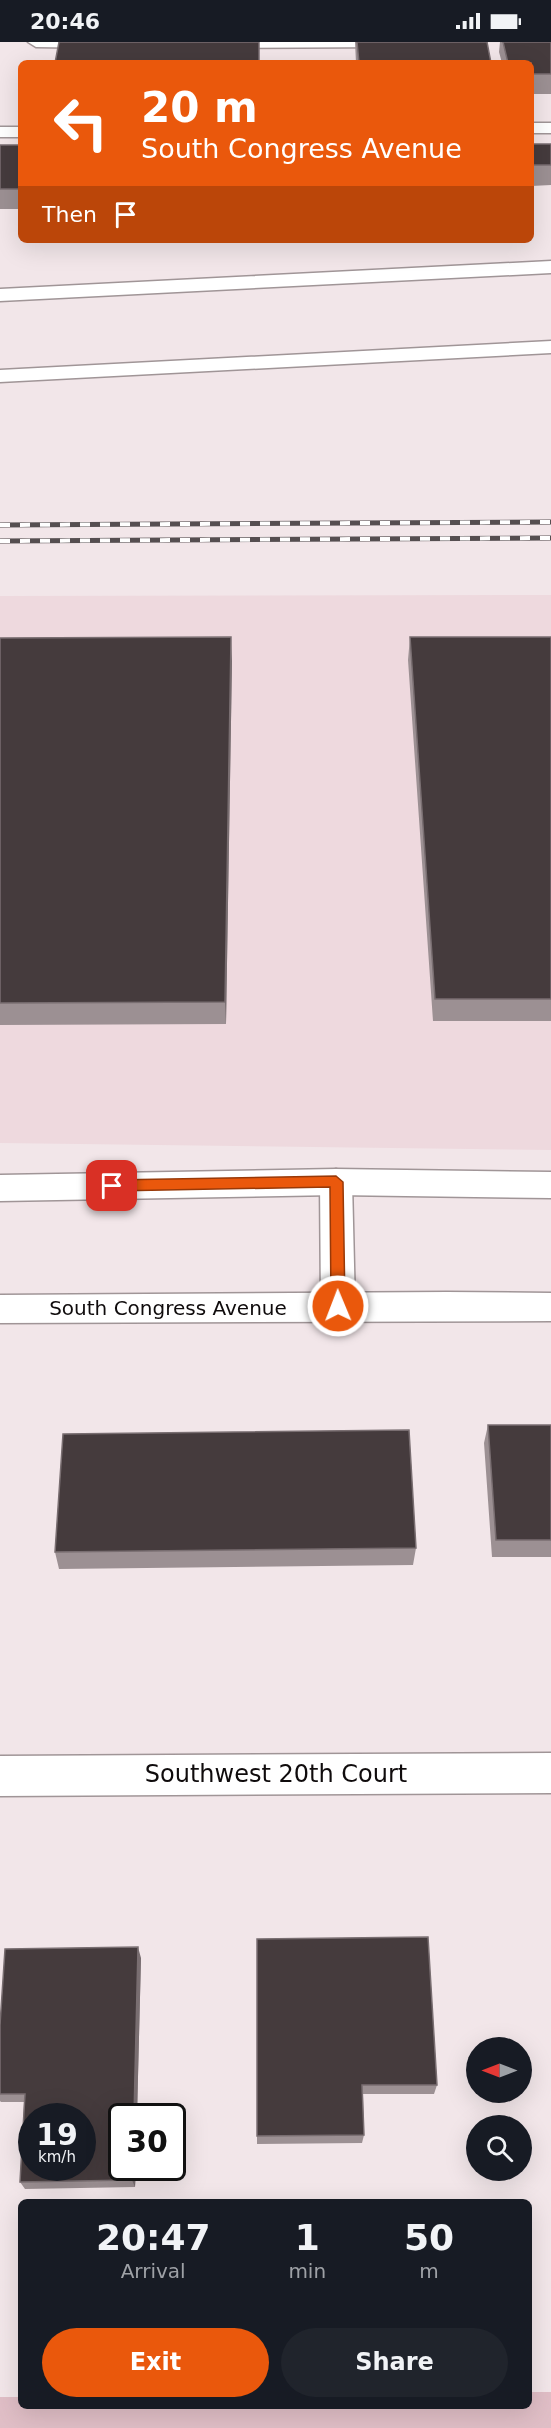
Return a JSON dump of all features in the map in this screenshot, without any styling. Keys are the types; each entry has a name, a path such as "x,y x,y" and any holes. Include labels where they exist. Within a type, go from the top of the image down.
{"main road":[{"path":"33,60 36,42 118,43"},
{"path":"307,42 307,60"},
{"path":"198,43 392,42"},
{"path":"534,128 551,128"},
{"path":"0,132 18,132"},
{"path":"0,295 551,267"},
{"path":"0,376 551,347"},
{"path":"0,1188 336,1182 551,1185"},
{"path":"336,1182 338,1306"},
{"name":"South Congress Avenue","path":"0,1309 551,1307"},
{"name":"Southwest 20th Court","path":"0,1776 551,1773"}],"shaded area":[{"path":"551,595 551,1150 0,1143 0,596"},
{"path":"532,2392 551,2392 551,2428 0,2428 0,2397 18,2397 18,2409 532,2409"}],"building":[{"path":"59,42 259,42 259,60 56,60"},
{"path":"357,42 487,42 490,60 359,60"},
{"path":"503,42 551,42 551,74 534,74 534,60 507,60"},
{"path":"534,144 551,144 551,165 534,165"},
{"path":"0,145 18,145 18,189 0,189"},
{"path":"231,637 225,1002 0,1003 0,638"},
{"path":"410,637 551,637 551,999 435,999"},
{"path":"488,1425 551,1425 551,1540 496,1540"},
{"path":"409,1430 416,1548 55,1552 63,1434"},
{"path":"428,1937 437,2085 362,2085 364,2135 257,2136 257,1939"},
{"path":"138,1947 134,2103 108,2103 108,2180 96,2181 96,2103 24,2103 25,2094 0,2094 0,2025 5,1949"},
{"path":"20,2181 76,2181 20,2182"}],"railway":[{"path":"0,525 551,522"},
{"path":"0,541 551,538"}],"route":[{"path":"112,1186 336,1182 338,1306"}]}
